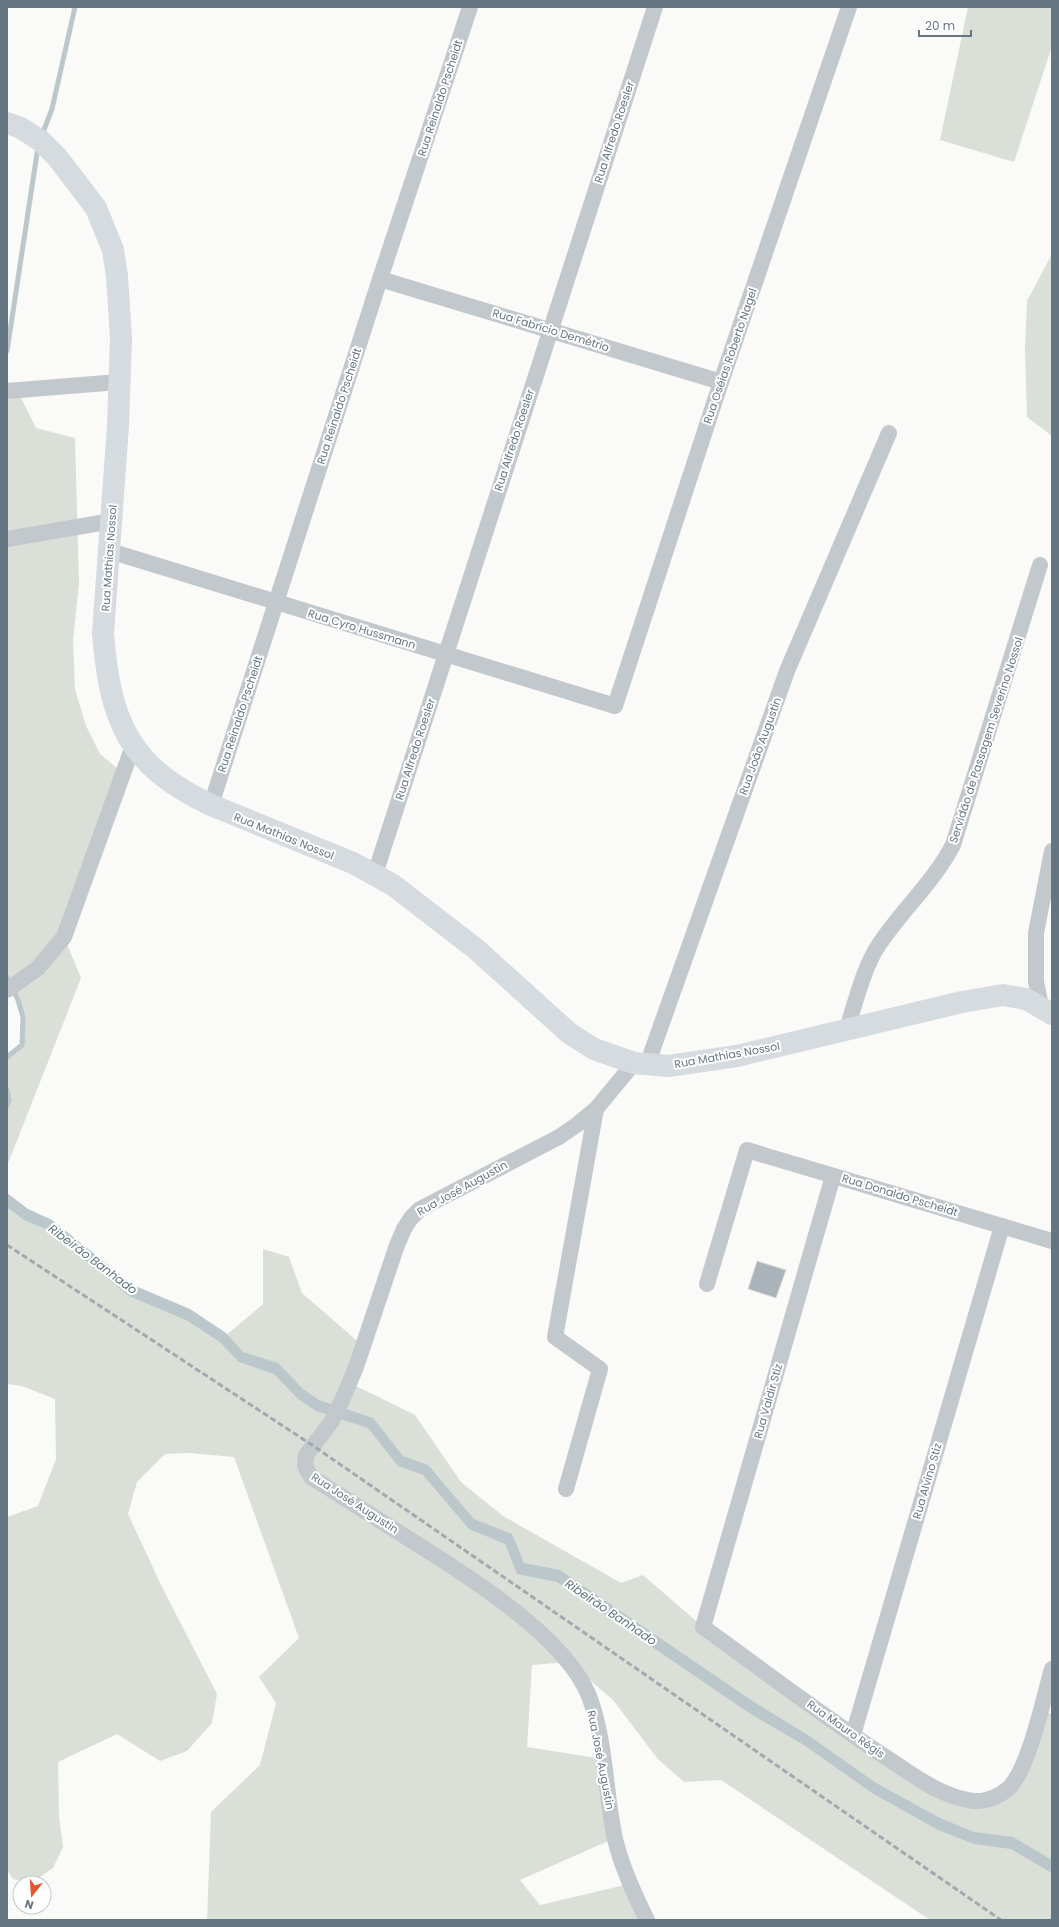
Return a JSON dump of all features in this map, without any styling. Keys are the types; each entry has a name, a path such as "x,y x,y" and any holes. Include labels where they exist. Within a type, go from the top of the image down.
{"street":[{"name":"Rua Reinaldo Pscheidt","path":"211,806 380,279 470,7"},
{"name":"Rua Alfredo Roesler","path":"375,874 655,7"},
{"name":"Rua Oséias Roberto Nagel","path":"615,706 721,382 849,7"},
{"name":"Rua Mathias Nossol","path":"7,123 21,128 42,141 57,157 96,208 112,250 118,276 121,338 118,382 118,426 103,633 105,662 115,708 123,729 133,746 161,775 192,796 211,806 353,863 375,874 411,898 466,940 569,1032 594,1049 641,1064 668,1066 776,1048 986,997 1014,996 1026,999 1047,1010"},
{"name":"Rua Fabrício Demétrio","path":"380,279 721,382"},
{"path":"7,391 118,382"},
{"name":"Rua João Augustin","path":"641,1064 787,671 889,433"},
{"path":"7,539 112,521"},
{"name":"Rua Cyro Hussmann","path":"110,551 615,706"},
{"name":"Servidão de Passagem Severino Nossol","path":"846,1031 867,970 878,946 939,867 953,846 1040,565"},
{"path":"7,990 38,968 64,937 133,746"},
{"path":"1047,1010 1036,982 1036,933 1052,851"},
{"name":"Rua José Augustin","path":"641,1064 596,1110 559,1137 420,1209 411,1218 397,1245 356,1367 343,1398 332,1422 306,1455 305,1466 311,1477 447,1563 514,1611 553,1645 579,1676 589,1696 597,1726 615,1838 622,1864 647,1920"},
{"path":"566,1489 600,1369 554,1337 596,1110"},
{"name":"Rua Donaldo Pscheidt","path":"706,1284 747,1150 1052,1241"},
{"name":"Rua Valdir Stiz","path":"703,1627 833,1176"},
{"name":"Rua Alvino Stiz","path":"853,1736 1002,1226"},
{"name":"Rua Mauro Régis","path":"703,1627 853,1736 920,1780 957,1797 974,1801 990,1799 1001,1794 1009,1788 1016,1778 1026,1757 1052,1669"}],"shaded area":[{"path":"968,7 1052,7 1052,46 1014,162 940,140"},
{"path":"1052,254 1052,436 1027,417 1025,350 1027,301"},
{"path":"17,390 36,428 75,438 79,583 73,641 75,689 86,726 100,754 123,773 64,937 81,978 7,1166 7,1102 9,1100 7,1090 7,1057 22,1045 23,1017 18,1000 7,978 7,391"},
{"path":"7,1200 51,1226 132,1291 223,1338 263,1304 263,1249 289,1257 302,1293 363,1346 350,1383 415,1415 461,1482 503,1516 621,1583 643,1575 703,1627 957,1797 1001,1794 1040,1710 1052,1714 1052,1920 930,1920 721,1780 684,1782 657,1758 613,1700 569,1662 532,1665 527,1747 603,1759 615,1838 520,1880 540,1905 629,1884 647,1920 207,1920 211,1812 260,1765 276,1703 259,1677 299,1638 234,1457 189,1453 165,1454 137,1482 128,1514 162,1587 217,1694 212,1723 187,1751 160,1761 117,1734 58,1762 59,1817 63,1847 53,1868 43,1875 12,1875 12,1878 7,1870 7,1517 38,1506 56,1459 55,1399 22,1386 7,1384"}],"water":[{"name":"Ribeirão Banhado","path":"7,1193 28,1209 52,1220 133,1285 190,1309 226,1333 243,1352 278,1363 303,1389 319,1400 373,1418 403,1456 428,1465 474,1519 512,1534 524,1563 560,1570 754,1702 808,1735 876,1783 940,1818 974,1832 1013,1837 1052,1860 1052,1873 1011,1849 974,1844 938,1830 872,1793 804,1745 749,1713 557,1582 517,1574 505,1544 469,1529 423,1475 398,1466 368,1428 316,1411 298,1399 274,1374 239,1362 220,1342 186,1320 129,1296 48,1230 24,1220 7,1207"}],"building":[{"path":"757,1261 786,1270 776,1298 748,1289"}],"waterway":[{"path":"42,135 52,109 75,7"},
{"path":"7,351 38,147"},
{"path":"7,978 18,1000 23,1017 22,1045 7,1057"},
{"path":"7,1090 9,1100 7,1106"}],"railway":[{"path":"7,1245 312,1445 1001,1920"}]}
